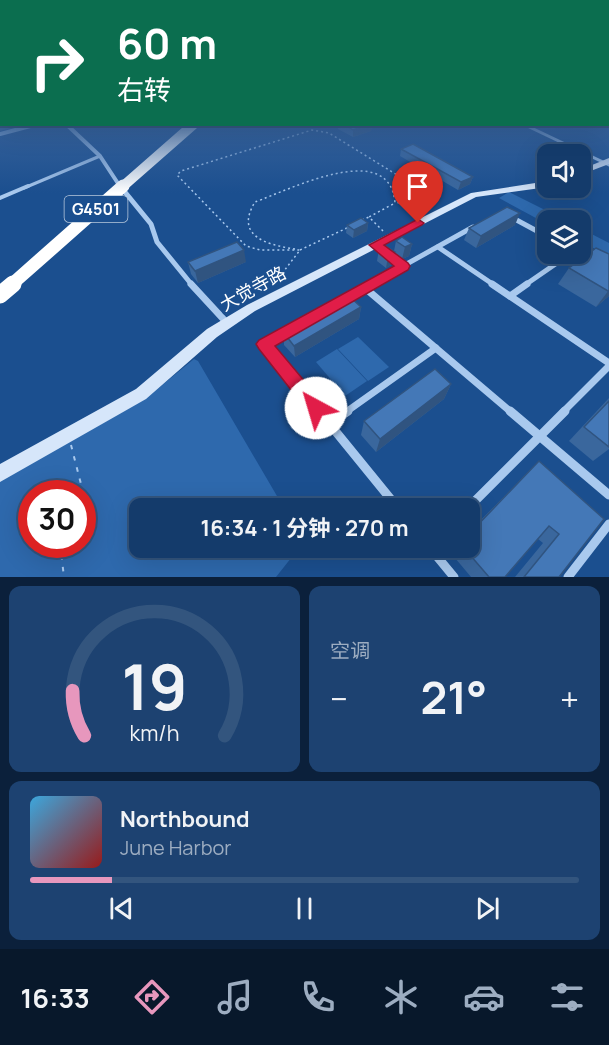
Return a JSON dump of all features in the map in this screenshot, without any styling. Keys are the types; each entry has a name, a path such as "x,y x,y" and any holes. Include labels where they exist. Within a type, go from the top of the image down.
{"highway":[{"name":"G4501","path":"0,282 165,140"},
{"name":"G4501","path":"0,295 176,140"}],"main road":[{"path":"591,168 607,163"},
{"name":"大觉寺路","path":"0,473 141,394 227,323 474,195 537,186"}],"street":[{"path":"83,140 100,156 126,195 151,224 157,242 163,250 227,323"},
{"path":"501,212 537,231"},
{"path":"390,498 264,344 483,222"},
{"path":"375,245 403,266"},
{"path":"438,247 609,365 478,498"},
{"path":"510,296 556,264"},
{"path":"365,288 609,495"},
{"path":"329,424 436,348"},
{"path":"568,577 609,524"},
{"path":"438,558 454,577"}],"lane":[{"path":"558,140 607,163"},
{"path":"0,198 100,156"}],"path":[{"path":"274,140 187,167 177,175 246,246 260,250 300,250 349,226"},
{"path":"342,140 428,194 421,200 411,203 395,203 359,222"},
{"path":"300,250 266,243 252,234 247,222 251,207 255,202 349,170 369,171 391,181 396,191 395,203"},
{"path":"369,217 391,236"},
{"path":"246,291 285,272 292,265 300,250"},
{"path":"68,436 80,480"},
{"path":"62,558 64,577"}],"shaded area":[{"path":"509,192 545,210 537,210 537,219 499,198"},
{"path":"591,234 609,243 609,257 591,247"},
{"path":"358,337 389,367 368,381 338,349"},
{"path":"337,349 367,381 345,396 316,362"},
{"path":"194,359 198,361 278,498 129,498 129,558 291,558 276,577 0,577 0,481 145,399"}],"building":[{"path":"413,144 473,177 461,182 401,149"},
{"path":"507,207 520,213 481,236 469,228"},
{"path":"361,218 368,223 354,230 347,225"},
{"path":"402,237 412,244 405,247 396,241"},
{"path":"237,242 244,250 195,271 188,262"},
{"path":"386,246 395,252 388,256 379,249"},
{"path":"596,248 609,254 608,291 569,268 574,264 591,264 591,252"},
{"path":"350,297 361,307 294,346 284,333"},
{"path":"435,369 451,384 380,439 364,421"},
{"path":"609,401 609,447 584,427"},
{"path":"539,461 604,519 559,577 524,577 559,534 549,526 505,577 489,577 473,558 480,558 480,523"}],"route":[{"path":"316,408 264,344 403,266 375,245 418,223"}]}
